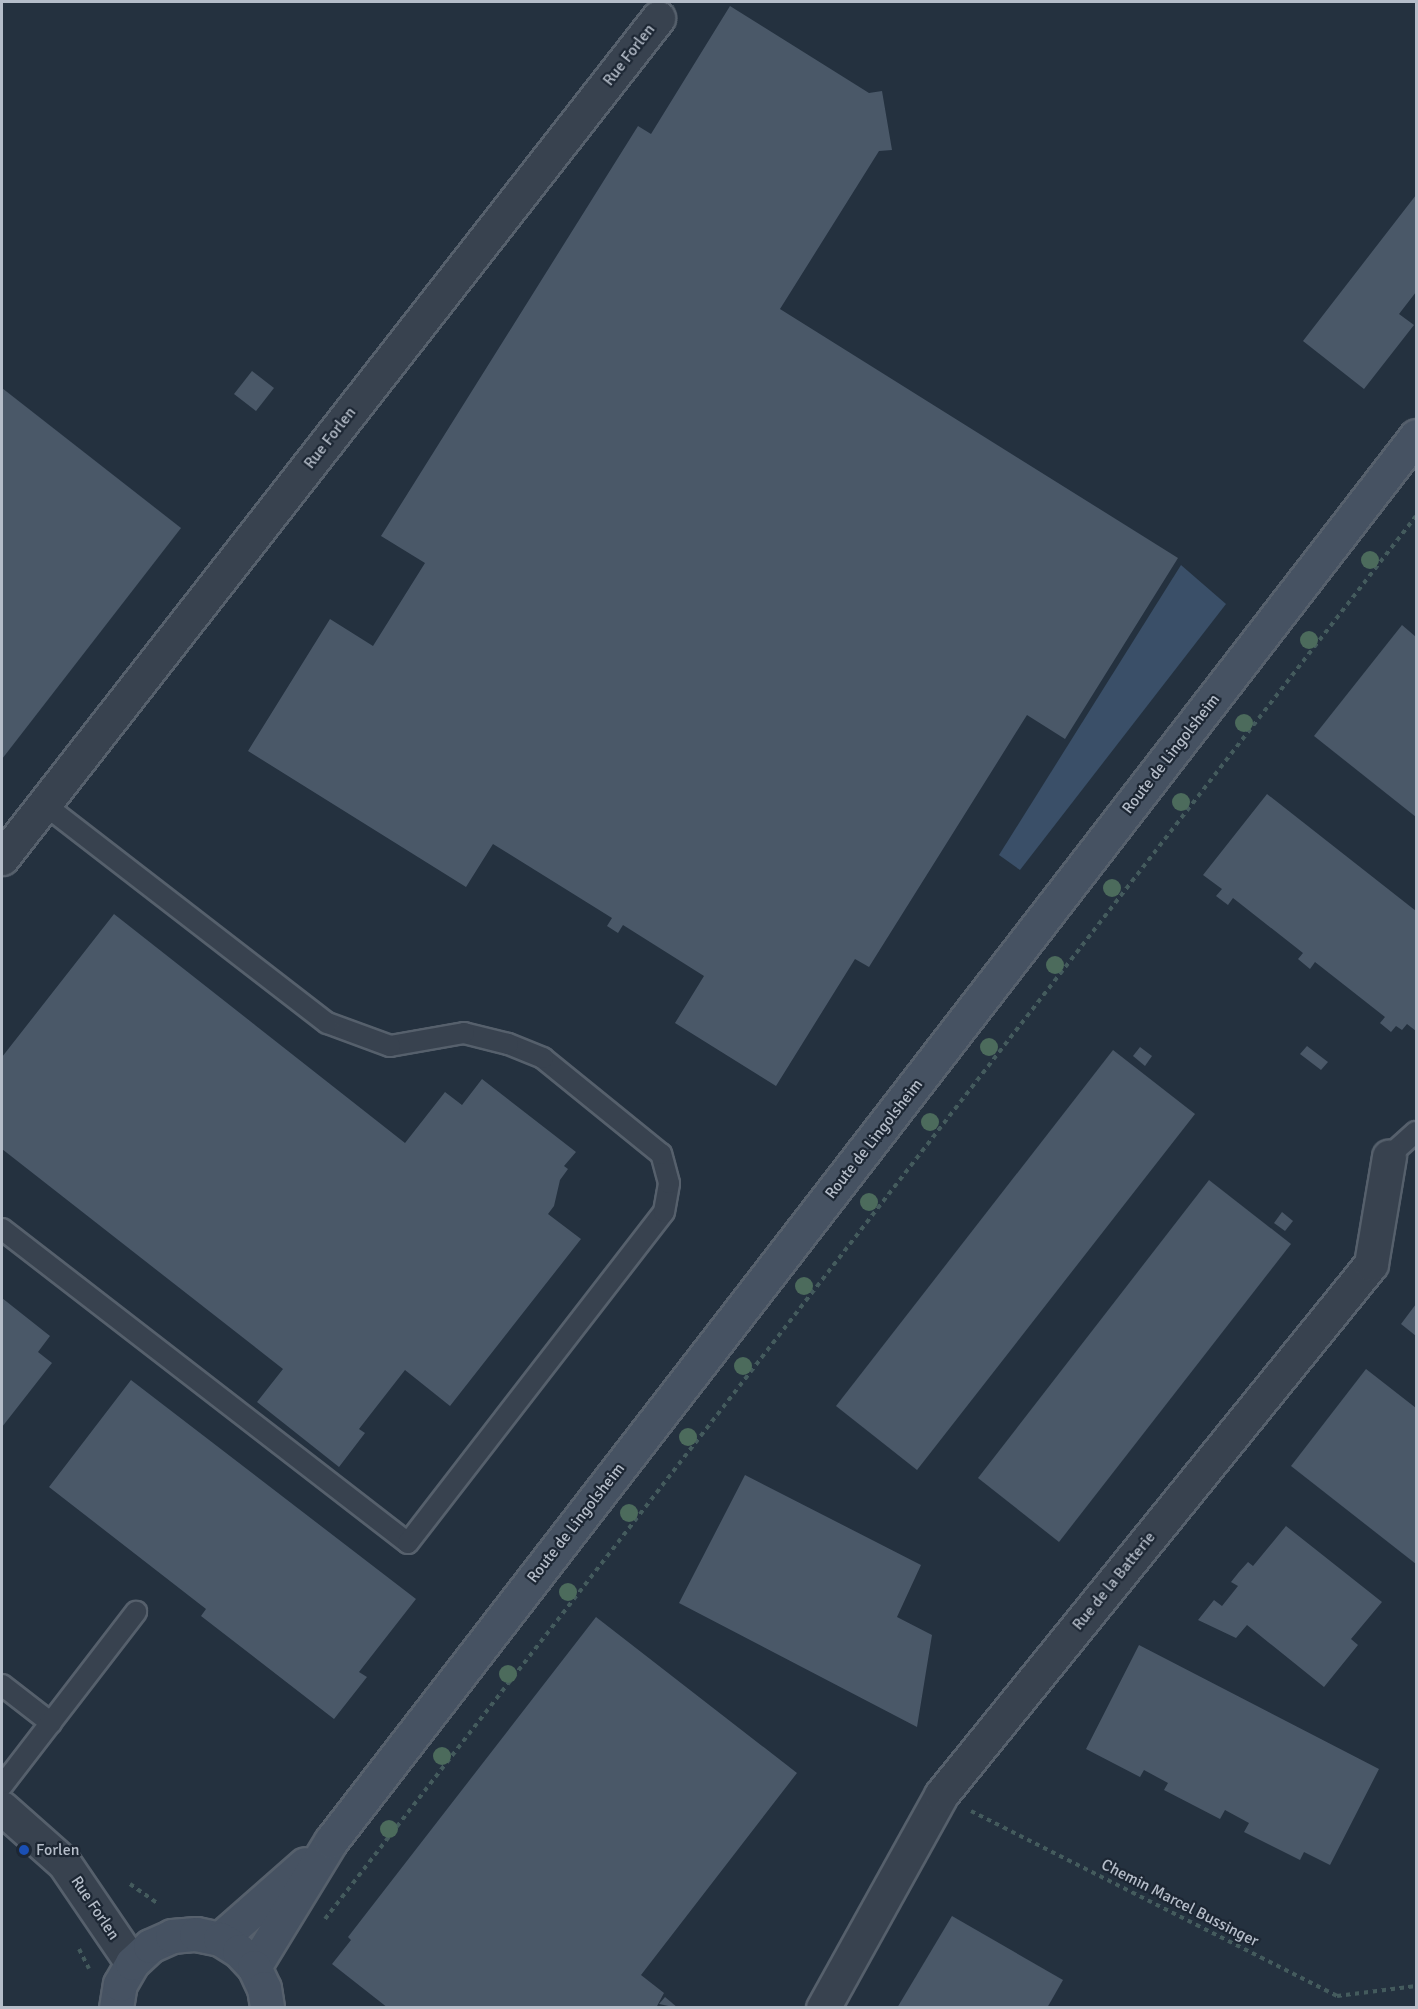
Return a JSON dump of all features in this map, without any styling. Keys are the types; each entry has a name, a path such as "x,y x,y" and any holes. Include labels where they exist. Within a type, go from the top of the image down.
{"main road":[{"name":"Route de Lingolsheim","path":"331,1841 1416,436"},
{"path":"220,1940 331,1841"},
{"path":"254,1967 331,1841"},
{"path":"116,2007 120,1983 132,1963 150,1946 172,1936 196,1934 220,1940 239,1951 254,1967 264,1988 267,2007"}],"street":[{"name":"Rue Forlen","path":"2,858 658,18"},
{"name":"Rue de la Batterie","path":"823,2007 941,1795 1371,1264 1389,1156"},
{"name":"Rue Forlen","path":"2,1808 64,1863 132,1963"}],"lane":[{"path":"2,1229 408,1543 664,1212 669,1184 661,1154 543,1058 508,1044 464,1033 390,1046 327,1023 44,804"},
{"path":"1389,1156 1416,1132"},
{"path":"2,1786 136,1612"},
{"path":"2,1685 51,1723"}],"path":[{"path":"322,1920 329,1917 457,1746 1416,516"},
{"name":"Chemin Marcel Bussinger","path":"941,1795 1337,1996 1416,1986"},
{"path":"130,1884 161,1906"},
{"path":"76,1942 90,1972"}],"water":[{"path":"1181,565 1226,604 1020,870 999,855"}],"building":[{"path":"730,6 869,93 882,91 892,150 879,151 780,309 1178,558 1065,739 1027,715 869,967 855,959 776,1086 675,1023 704,976 623,925 618,933 607,926 612,918 493,844 466,887 248,751 330,619 373,646 425,563 381,536 638,126 651,134"},
{"path":"1416,195 1416,292 1399,314 1414,325 1364,389 1303,341"},
{"path":"252,371 274,388 256,411 234,394"},
{"path":"2,388 181,528 2,759"},
{"path":"1402,625 1416,637 1416,817 1314,736"},
{"path":"1267,794 1416,911 1416,1031 1407,1024 1402,1030 1396,1026 1391,1032 1380,1023 1385,1017 1315,962 1310,969 1298,959 1303,953 1233,898 1228,905 1216,896 1222,889 1203,875"},
{"path":"114,914 405,1143 445,1092 462,1105 482,1079 576,1152 564,1166 568,1169 560,1180 554,1206 548,1214 581,1239 450,1406 405,1370 359,1429 365,1433 339,1467 257,1402 283,1369 2,1149 2,1057"},
{"path":"1307,1046 1328,1062 1321,1070 1300,1054"},
{"path":"1140,1047 1152,1056 1145,1066 1133,1056"},
{"path":"1113,1050 1195,1114 917,1470 836,1406"},
{"path":"1209,1180 1291,1244 1059,1542 978,1478"},
{"path":"1282,1212 1293,1221 1285,1231 1274,1223"},
{"path":"2,1298 50,1336 38,1352 52,1363 2,1427"},
{"path":"1416,1304 1416,1336 1401,1324"},
{"path":"1366,1369 1416,1408 1416,1564 1291,1466"},
{"path":"131,1380 416,1599 359,1672 367,1677 334,1719 201,1616 206,1609 49,1487"},
{"path":"745,1475 921,1565 897,1617 932,1635 917,1727 679,1603"},
{"path":"1286,1526 1382,1602 1351,1639 1358,1645 1324,1687 1247,1625 1236,1638 1198,1620 1214,1600 1222,1606 1238,1586 1231,1582 1239,1572 1248,1562 1253,1566"},
{"path":"596,1617 797,1773 641,1975 664,1993 656,2008 388,2008 332,1964 351,1940 348,1937"},
{"path":"1139,1645 1379,1769 1330,1865 1304,1852 1300,1860 1244,1832 1249,1823 1225,1810 1220,1819 1164,1790 1168,1783 1144,1770 1140,1777 1086,1749"},
{"path":"952,1916 1063,1980 1047,2008 897,2008"},
{"path":"665,1997 678,2008 659,2004"}],"place":[{"name":"Forlen","path":"24,1850"}]}
